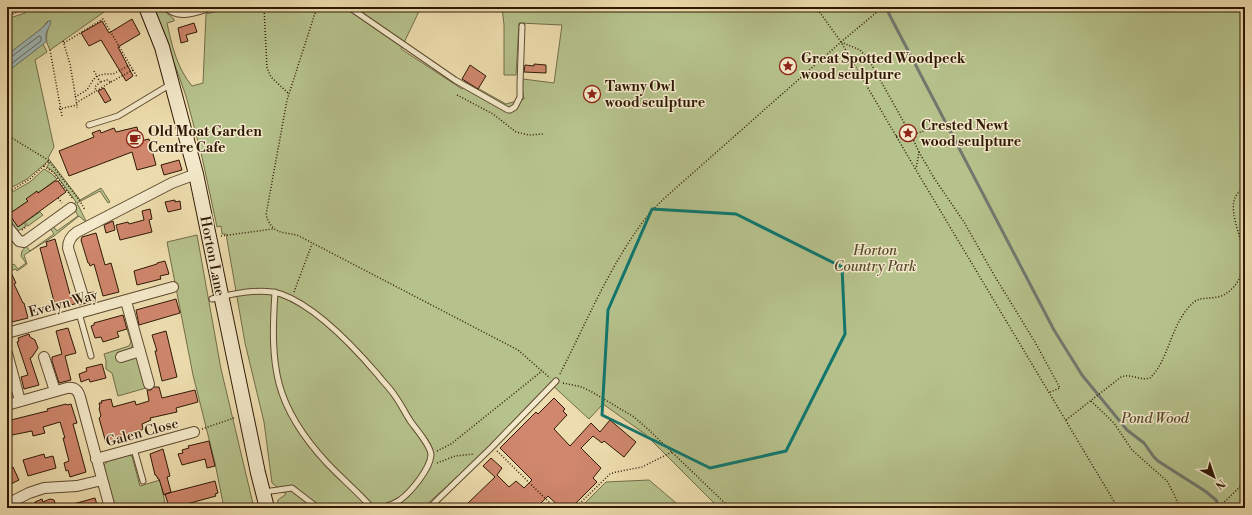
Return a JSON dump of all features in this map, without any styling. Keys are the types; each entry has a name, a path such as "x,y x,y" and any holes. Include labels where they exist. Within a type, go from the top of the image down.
{"street":[{"name":"Horton Lane","path":"146,7 162,47 196,174 217,298 267,508"},
{"path":"82,292 68,248 68,243 71,236 172,183 196,174"},
{"path":"7,226 20,242 25,241 70,208"},
{"name":"Evelyn Way","path":"7,333 173,287"},
{"path":"126,301 149,384"},
{"path":"121,357 140,351"},
{"path":"7,353 20,401"},
{"path":"44,357 55,391"},
{"path":"7,405 55,391 72,388 78,392 110,508"},
{"name":"Galen Close","path":"96,459 194,432"},
{"path":"7,504 29,493 44,488 80,485 102,480"}],"lane":[{"path":"165,7 171,12 181,15 214,7"},
{"path":"349,7 455,80 508,110 515,107 520,97 522,26"},
{"path":"88,125 118,116 172,83"},
{"path":"217,298 262,291 275,292 292,298 338,333 362,357 395,395 431,453 429,463 425,470 404,497 395,503 381,508"},
{"path":"275,292 273,319 275,368 282,397 295,422 326,462 372,508"},
{"path":"79,313 91,356"},
{"path":"429,508 492,447 556,381"},
{"path":"134,449 143,481"},
{"path":"263,492 292,488 318,508"}],"path":[{"path":"7,16 30,7"},
{"path":"264,7 267,68 271,77 289,94"},
{"path":"273,229 266,215 289,94 317,7"},
{"path":"816,7 841,42 1118,508"},
{"path":"556,381 615,264 636,232 653,210 841,42 883,7"},
{"path":"77,108 70,64 63,42 103,19 137,77"},
{"path":"841,42 855,48 866,56 912,135 919,152 934,178 964,222 1035,342 1060,388 1050,392"},
{"path":"50,50 59,109 62,116"},
{"path":"75,97 87,90 97,76 113,74 130,64"},
{"path":"59,109 77,104 110,82 133,70"},
{"path":"94,71 100,82"},
{"path":"96,91 96,87 100,82 108,80 110,82"},
{"path":"457,95 493,114 516,132 529,135 542,134"},
{"path":"896,136 921,133 935,126"},
{"path":"7,135 49,161 80,201 85,210"},
{"path":"916,170 919,152"},
{"path":"7,193 30,179 49,161"},
{"path":"44,166 54,174 75,202 70,208"},
{"path":"1066,420 1121,377 1124,376 1141,379 1150,378 1157,370 1178,322 1194,303 1202,299 1220,296 1233,287 1242,272 1244,259 1234,214 1233,202 1237,193 1245,188"},
{"path":"219,236 273,229 297,235 455,316 518,350 556,381 582,387 629,414 649,430 730,508"},
{"path":"292,298 312,244"},
{"path":"431,453 451,444 542,371"},
{"path":"1091,401 1114,422 1132,450 1167,481 1180,508"},
{"path":"194,432 237,417"},
{"path":"492,447 555,508"},
{"path":"575,508 610,474 645,466 672,452"},
{"path":"425,470 455,456 474,454 481,458"},
{"path":"1218,508 1245,482"}],"highlighted area":[{"path":"652,209 736,214 842,267 845,334 786,451 710,468 602,415 608,310"}],"green space":[{"path":"7,7 101,7 104,12 50,50 47,42 48,21 41,29 7,55 7,19 25,13 22,8 7,14"},
{"name":"Horton Country Park","path":"154,7 160,7 174,19 174,21 167,23 171,40 182,72 192,86 203,83 206,14 234,7 421,7 401,49 462,89 465,81 506,104 524,99 522,88 523,79 554,83 562,25 519,23 516,75 504,75 504,25 502,7 1245,7 1245,508 719,508 645,434 603,404 589,419 551,384 480,456 423,508 277,508 278,500 286,494 272,483 264,422 245,343 226,234 222,234 221,226 217,227 202,157 186,96"},
{"path":"174,7 203,7 184,11"},
{"path":"43,44 47,52 35,60 54,147 48,158 80,200 101,188 110,202 108,203 100,191 77,203 87,223 79,216 54,236 24,255 27,264 17,271 16,269 7,272 7,266 8,267 14,264 18,269 26,263 21,256 22,251 26,246 30,251 54,234 50,228 53,226 57,231 78,216 73,205 76,202 54,172 47,167 49,163 48,161 27,179 7,190 7,72"},
{"path":"44,169 57,179 38,193 37,192 27,200 28,201 9,214 18,227 24,223 26,226 18,231 7,216 7,213 12,209 7,203 7,195 30,182"},
{"path":"40,212 43,215 28,226 25,222"},
{"path":"197,235 221,369 254,508 224,508 215,463 193,375 167,242"},
{"path":"127,329 130,329 133,340 129,350 137,359 146,388 118,396 112,373 106,369 104,354 129,346 131,342"},
{"path":"128,455 132,456 140,486 160,480 166,508 115,508 104,465 109,460"},
{"path":"649,480 682,508 580,508 606,482"}],"water":[{"path":"50,20 51,23 46,33 46,42 7,72 7,55 41,29"}],"building":[{"path":"132,19 140,34 118,47 133,76 126,81 101,40 89,46 81,33 102,21 109,33"},
{"path":"194,23 197,32 186,35 188,41 181,43 178,28"},
{"path":"534,64 546,65 546,73 524,72 525,65 534,66"},
{"path":"470,65 486,76 478,89 462,79"},
{"path":"104,88 111,100 105,103 98,91"},
{"path":"137,127 140,141 149,139 156,165 137,170 132,152 69,176 59,151 94,137 92,133 100,130 101,133 114,128 116,132"},
{"path":"179,160 182,170 164,175 161,165"},
{"path":"55,181 58,181 66,192 18,227 9,214 28,201 26,199 37,191 38,193"},
{"path":"175,200 175,202 180,201 181,209 168,212 165,202"},
{"path":"150,209 152,219 149,220 152,232 120,240 116,225 128,222 129,224 144,220 142,211"},
{"path":"113,221 115,230 106,233 104,225"},
{"path":"96,233 105,265 111,263 119,292 103,296 94,264 90,266 88,263 81,240 82,237"},
{"path":"55,239 71,298 76,296 80,299 84,299 87,297 88,293 94,292 96,300 56,309 40,248 47,246 46,242"},
{"path":"165,261 169,274 160,276 161,279 137,285 134,271"},
{"path":"7,264 16,283 14,284 24,303 28,318 12,322 7,304"},
{"path":"176,299 180,313 139,325 136,310"},
{"path":"123,315 127,329 117,332 119,337 103,342 101,337 95,338 91,326 94,325 94,323"},
{"path":"68,328 76,353 65,356 71,380 59,383 52,361 52,357 62,354 56,331"},
{"path":"166,331 177,377 162,381 155,351 157,351 152,335"},
{"path":"29,334 30,337 35,340 38,348 30,358 39,385 24,389 21,377 28,375 17,342 19,341 18,338"},
{"path":"102,364 106,378 90,382 89,379 81,382 79,374 87,371 86,368"},
{"path":"154,387 159,387 162,398 195,390 198,402 176,408 177,412 150,418 151,420 142,424 143,429 140,431 128,435 129,436 125,438 106,443 99,418 101,416 99,403 102,403 101,401 111,399 113,407 135,401 136,405 149,401 147,390 151,390"},
{"path":"554,398 565,409 563,411 567,415 554,429 570,446 591,423 600,432 610,420 636,442 624,457 604,441 602,443 593,436 581,448 601,468 593,478 597,482 571,508 567,504 561,508 548,496 536,508 471,508 467,504 495,477 483,466 491,458 502,468 497,475 509,487 516,481 524,488 532,480 500,448 536,412 538,414"},
{"path":"71,404 77,423 73,424 86,472 70,477 68,470 66,471 64,463 69,461 63,438 65,438 60,422 43,427 45,433 33,436 32,431 7,436 7,421 48,411 47,409"},
{"path":"209,441 215,466 207,468 205,459 182,465 178,454 183,453 182,450 189,448 188,446"},
{"path":"163,449 170,476 167,477 171,492 164,495 159,479 155,475 150,454"},
{"path":"44,454 45,458 53,456 56,468 28,476 23,460"},
{"path":"13,467 19,480 7,486 7,470"},
{"path":"215,481 218,493 215,494 216,496 172,508 172,506 169,507 165,494"},
{"path":"95,498 98,508 66,508 66,506"},
{"path":"42,499 43,502 50,499 54,500 57,508 28,508 35,504 35,502"}],"waterway":[{"path":"887,7 889,14 1054,330 1082,375 1127,430 1144,443 1158,461 1205,491 1216,500 1220,508"}],"place":[{"name":"Great Spotted Woodpeck wood sculpture","path":"788,66"},
{"name":"Tawny Owl wood sculpture","path":"592,94"},
{"name":"Crested Newt wood sculpture","path":"908,133"},
{"name":"Old Moat Garden Centre Cafe","path":"135,139"}],"park label":[{"name":"Pond Wood","path":"1155,418"}]}
